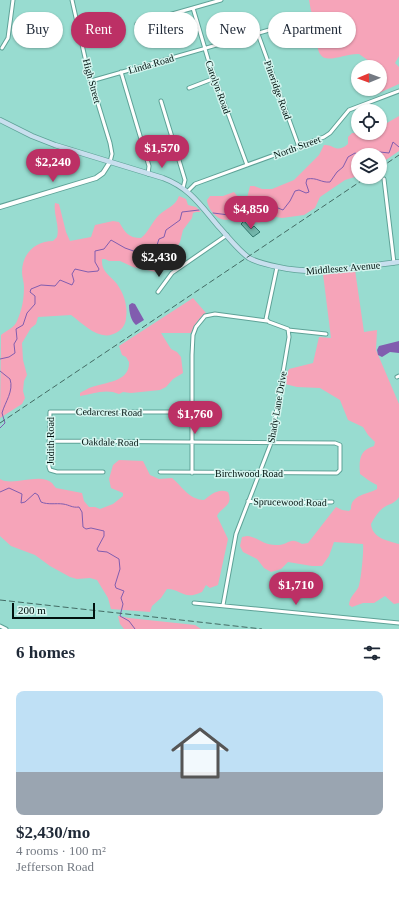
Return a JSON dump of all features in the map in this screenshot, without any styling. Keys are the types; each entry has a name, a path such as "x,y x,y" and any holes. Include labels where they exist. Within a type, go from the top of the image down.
{"main road":[{"name":"Middlesex Avenue","path":"0,120 45,142 168,180 183,188 188,191 227,235 250,258 277,267 302,272 317,272 397,263"}],"street":[{"path":"2,48 8,38 13,0"},
{"name":"High Street","path":"72,0 91,80 110,143 112,154 110,162"},
{"path":"179,12 221,0"},
{"name":"Carolyn Road","path":"193,8 205,49 247,166"},
{"name":"Pineridge Road","path":"260,40 299,147"},
{"name":"Linda Road","path":"91,80 209,48"},
{"path":"121,72 149,166 148,174"},
{"path":"189,88 215,78"},
{"name":"North Street","path":"188,191 194,184 299,147 327,135 352,108 399,91"},
{"path":"161,101 185,180 183,188"},
{"path":"0,207 96,178 103,173 110,162"},
{"path":"385,184 397,263"},
{"path":"158,292 172,273 227,235"},
{"path":"267,321 266,317 277,267"},
{"path":"192,473 193,338 195,329 200,320 208,315 215,314 267,321 288,330 326,334"},
{"name":"Shady Lane Drive","path":"224,605 236,534 271,443 289,338 288,330"},
{"name":"Cedarcrest Road","path":"50,412 192,412"},
{"name":"Judith Road","path":"50,412 48,467 50,470 57,472 103,472"},
{"name":"Oakdale Road","path":"49,442 339,444 340,469 338,473"},
{"name":"Birchwood Road","path":"160,472 338,473"},
{"name":"Sprucewood Road","path":"248,502 332,502"},
{"path":"194,603 399,623"},
{"path":"0,626 6,629"}],"shaded area":[{"path":"309,0 399,0 399,56 395,63 399,67 399,84 387,89 387,60 368,60 359,54 331,58 325,58 321,55 318,48 356,48 356,12 311,11"},
{"path":"399,116 399,151 387,159 387,148 351,148 351,178 345,180 320,197 315,208 304,215 282,218 271,216 259,223 243,217 223,220 216,216 209,207 207,200 210,196 223,196 234,192 240,199 247,198 250,186 262,189 272,189 294,180 319,155 324,145 338,148 344,147 348,144 348,137 351,134 351,140 387,140 387,123"},
{"path":"179,196 186,199 188,205 196,207 201,212 193,213 192,218 183,230 180,242 176,249 158,252 155,265 156,272 133,267 120,261 109,261 102,259 104,270 117,284 125,300 126,320 122,328 119,331 106,335 94,332 71,315 38,317 36,324 31,328 22,343 23,360 27,375 24,381 23,391 25,398 22,404 0,418 1,335 14,325 20,313 24,291 22,274 24,259 31,249 41,243 53,241 57,237 58,228 55,203 59,204 66,232 70,241 91,237 95,225 113,221 119,222 130,236 141,238 159,215 173,205"},
{"path":"355,270 364,332 377,330 376,350 399,404 399,497 396,501 381,510 371,524 374,533 377,536 399,544 399,603 394,604 385,596 374,603 363,603 352,607 349,605 351,598 359,585 363,559 363,544 334,542 329,556 322,566 288,562 281,569 271,572 264,568 257,559 243,552 240,546 242,537 247,536 271,545 281,545 292,541 302,544 308,543 336,507 349,511 354,500 377,489 377,485 360,474 361,457 365,450 374,446 375,442 363,427 348,420 340,400 320,388 297,387 285,384 289,369 313,363 319,337 331,338 323,274"},
{"path":"193,298 206,313 199,319 191,333 161,333 171,349 177,352 181,357 183,373 160,390 131,393 123,392 119,394 104,391 80,396 80,393 89,388 116,380 125,374 128,369 129,362 126,357 122,355 119,346"},
{"path":"132,303 135,304 144,320 136,325 130,313 129,305"},
{"path":"399,341 399,353 390,352 382,357 378,355 377,350 379,346"},
{"path":"119,460 143,461 150,475 159,479 172,478 186,492 198,499 204,500 218,491 228,492 228,503 217,516 228,539 218,585 210,588 206,585 202,592 191,595 187,595 172,589 167,589 161,598 152,606 150,612 111,609 108,598 97,580 90,578 77,579 70,577 50,566 35,555 11,546 0,536 0,479 5,481 34,479 47,480 56,488 82,493 84,501 89,507 100,509 113,504 123,496 123,493 111,488 109,479 113,465"},
{"path":"118,616 195,625 201,629 124,629 120,624"}],"building":[{"path":"244,221 251,229 254,226 260,232 253,237 241,224"}],"waterway":[{"path":"387,153 389,153 393,142 399,147"},
{"path":"213,213 229,215 241,212 245,205 255,204 264,199 274,203 278,208 283,210 295,191 299,190 306,193 309,192 306,183 307,179 330,182 337,172 343,167 348,157 351,155"},
{"path":"0,359 9,357 15,353 14,344 17,339 16,329 23,325 27,313 35,304 35,296 30,292 31,289 41,285 55,286 60,280 72,285 74,281 72,274 75,269 88,272 98,271 99,269 95,262 95,251 104,249 111,240 125,248 142,254 147,254 151,248 157,245 159,239 164,237 166,230 180,220 182,212 199,210"},
{"path":"0,371 10,379 11,383 10,392 2,413 5,423 0,428"},
{"path":"0,492 9,488 22,494 21,503 25,502 35,493 38,495 41,502 44,503 79,507 82,512 83,527 86,529 91,528 104,531 104,536 97,549 98,551 107,552 119,559 120,569 115,585 116,588 124,591 121,598 123,604 120,616 129,621 135,629"}],"railway":[{"path":"387,163 399,155"},
{"path":"0,423 357,184"},
{"path":"0,600 262,629"}]}
